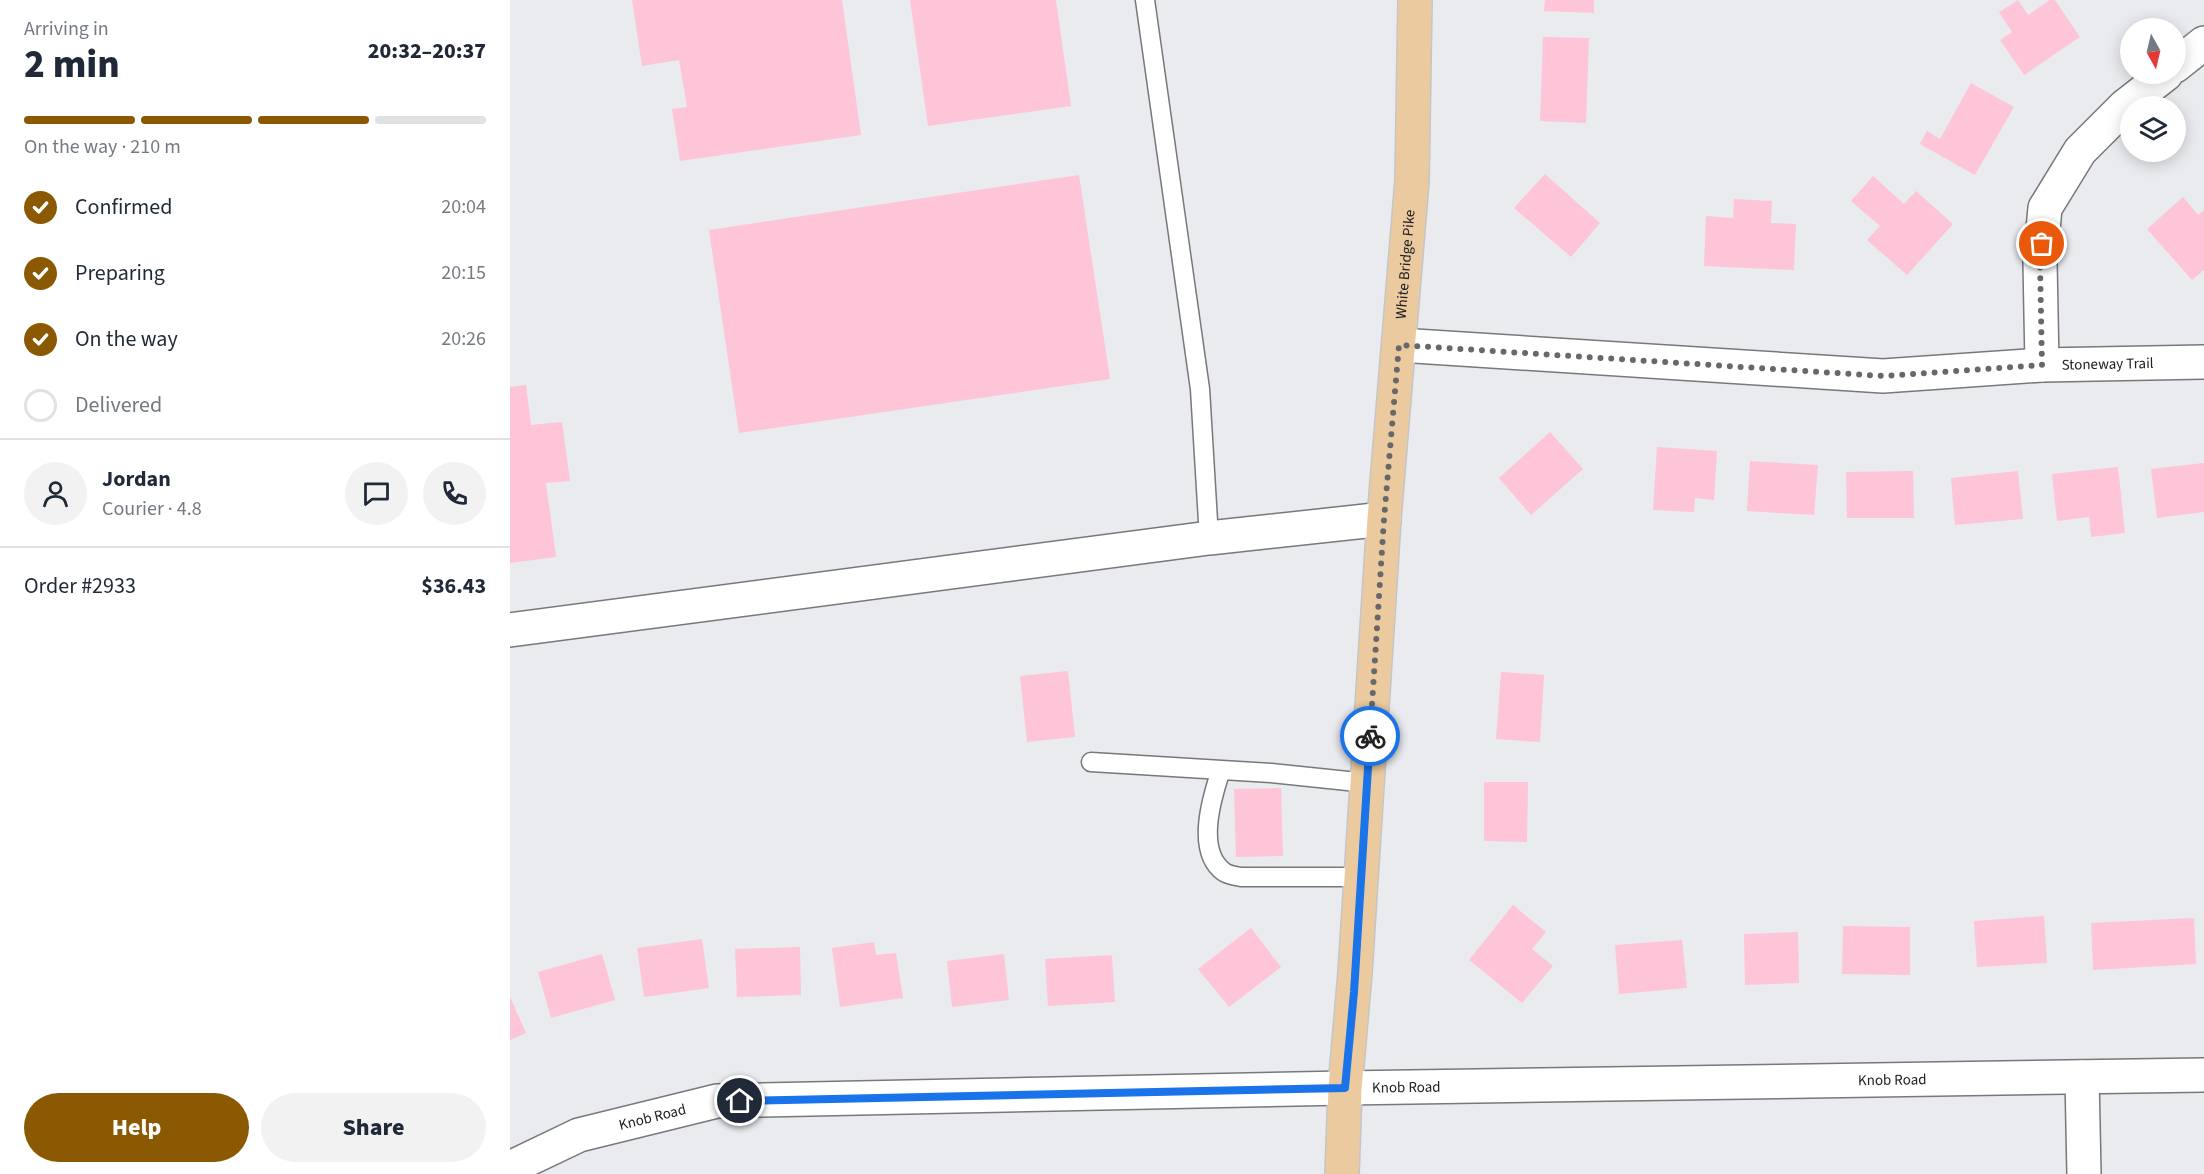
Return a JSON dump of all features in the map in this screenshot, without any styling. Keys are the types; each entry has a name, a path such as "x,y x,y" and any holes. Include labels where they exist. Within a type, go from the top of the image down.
{"main road":[{"name":"White Bridge Pike","path":"1342,1174 1345,1088 1384,519 1412,181 1415,0"}],"street":[{"path":"2186,57 2204,43"},
{"path":"2042,365 2040,262 2045,208 2080,151 2125,106 2153,84"},
{"name":"Stoneway Trail","path":"1399,345 1883,376 2042,365 2204,362"},
{"path":"510,630 1209,538 1384,519"},
{"name":"Knob Road","path":"510,1168 579,1135 717,1101 1345,1088 2204,1075"},
{"path":"2082,1077 2084,1174"}],"lane":[{"path":"1145,0 1200,389 1209,538"},
{"path":"1090,762 1221,770 1367,783"},
{"path":"1221,770 1210,802 1208,831 1211,857 1224,872 1241,877 1361,877"}],"building":[{"path":"632,0 842,0 861,135 680,161 672,109 687,107 679,60 642,66"},
{"path":"910,0 1056,0 1071,106 928,126"},
{"path":"1545,0 1594,0 1594,13 1544,11"},
{"path":"2018,0 2028,15 2050,0 2055,0 2080,37 2024,75 2000,40 2012,32 1999,12"},
{"path":"1543,37 1589,38 1586,123 1540,121"},
{"path":"1971,83 2014,107 1975,175 1920,144 1927,131 1940,139"},
{"path":"1545,174 1600,223 1571,257 1514,208"},
{"path":"1079,175 1110,379 739,433 709,230"},
{"path":"1873,176 1904,204 1916,191 1953,224 1907,275 1867,240 1880,226 1851,201"},
{"path":"2183,197 2198,215 2204,210 2204,270 2192,280 2147,229"},
{"path":"1734,199 1772,201 1771,223 1796,224 1794,270 1704,266 1706,216 1733,218"},
{"path":"526,385 531,425 562,422 570,481 546,483 556,557 510,563 510,387"},
{"path":"1550,432 1583,469 1531,515 1499,478"},
{"path":"1657,447 1717,451 1714,500 1695,498 1694,512 1653,510"},
{"path":"1750,461 1818,465 1814,515 1747,511"},
{"path":"2204,463 2204,512 2157,518 2151,469"},
{"path":"2118,467 2125,533 2091,537 2089,517 2057,521 2052,474"},
{"path":"1913,471 1914,518 1847,518 1846,472"},
{"path":"2018,471 2023,519 1955,525 1951,478"},
{"path":"1068,671 1075,737 1027,742 1020,676"},
{"path":"1501,672 1544,675 1540,742 1496,739"},
{"path":"1484,782 1528,782 1527,842 1484,841"},
{"path":"1281,788 1283,856 1236,857 1234,789"},
{"path":"1513,905 1546,932 1532,949 1553,966 1522,1003 1469,960"},
{"path":"2044,916 2047,963 1977,967 1974,921"},
{"path":"2194,918 2196,964 2093,970 2091,923"},
{"path":"1843,926 1910,927 1910,975 1842,974"},
{"path":"1251,928 1281,967 1229,1007 1198,969"},
{"path":"1798,932 1799,983 1745,985 1744,934"},
{"path":"702,939 709,988 644,997 637,948"},
{"path":"1682,940 1687,988 1619,994 1615,945"},
{"path":"874,942 876,955 896,953 903,998 840,1007 832,948"},
{"path":"800,947 801,995 737,997 735,949"},
{"path":"602,954 615,1000 551,1018 538,972"},
{"path":"1004,954 1009,1000 952,1007 947,961"},
{"path":"1112,955 1115,1002 1048,1006 1045,959"},
{"path":"510,997 526,1033 510,1040"}],"way so far":[{"path":"1370,736 1384,519 1399,345 1883,376 2042,365 2040,262 2042,244"}],"route":[{"path":"740,1101 1345,1088 1354,992 1370,736"}]}
